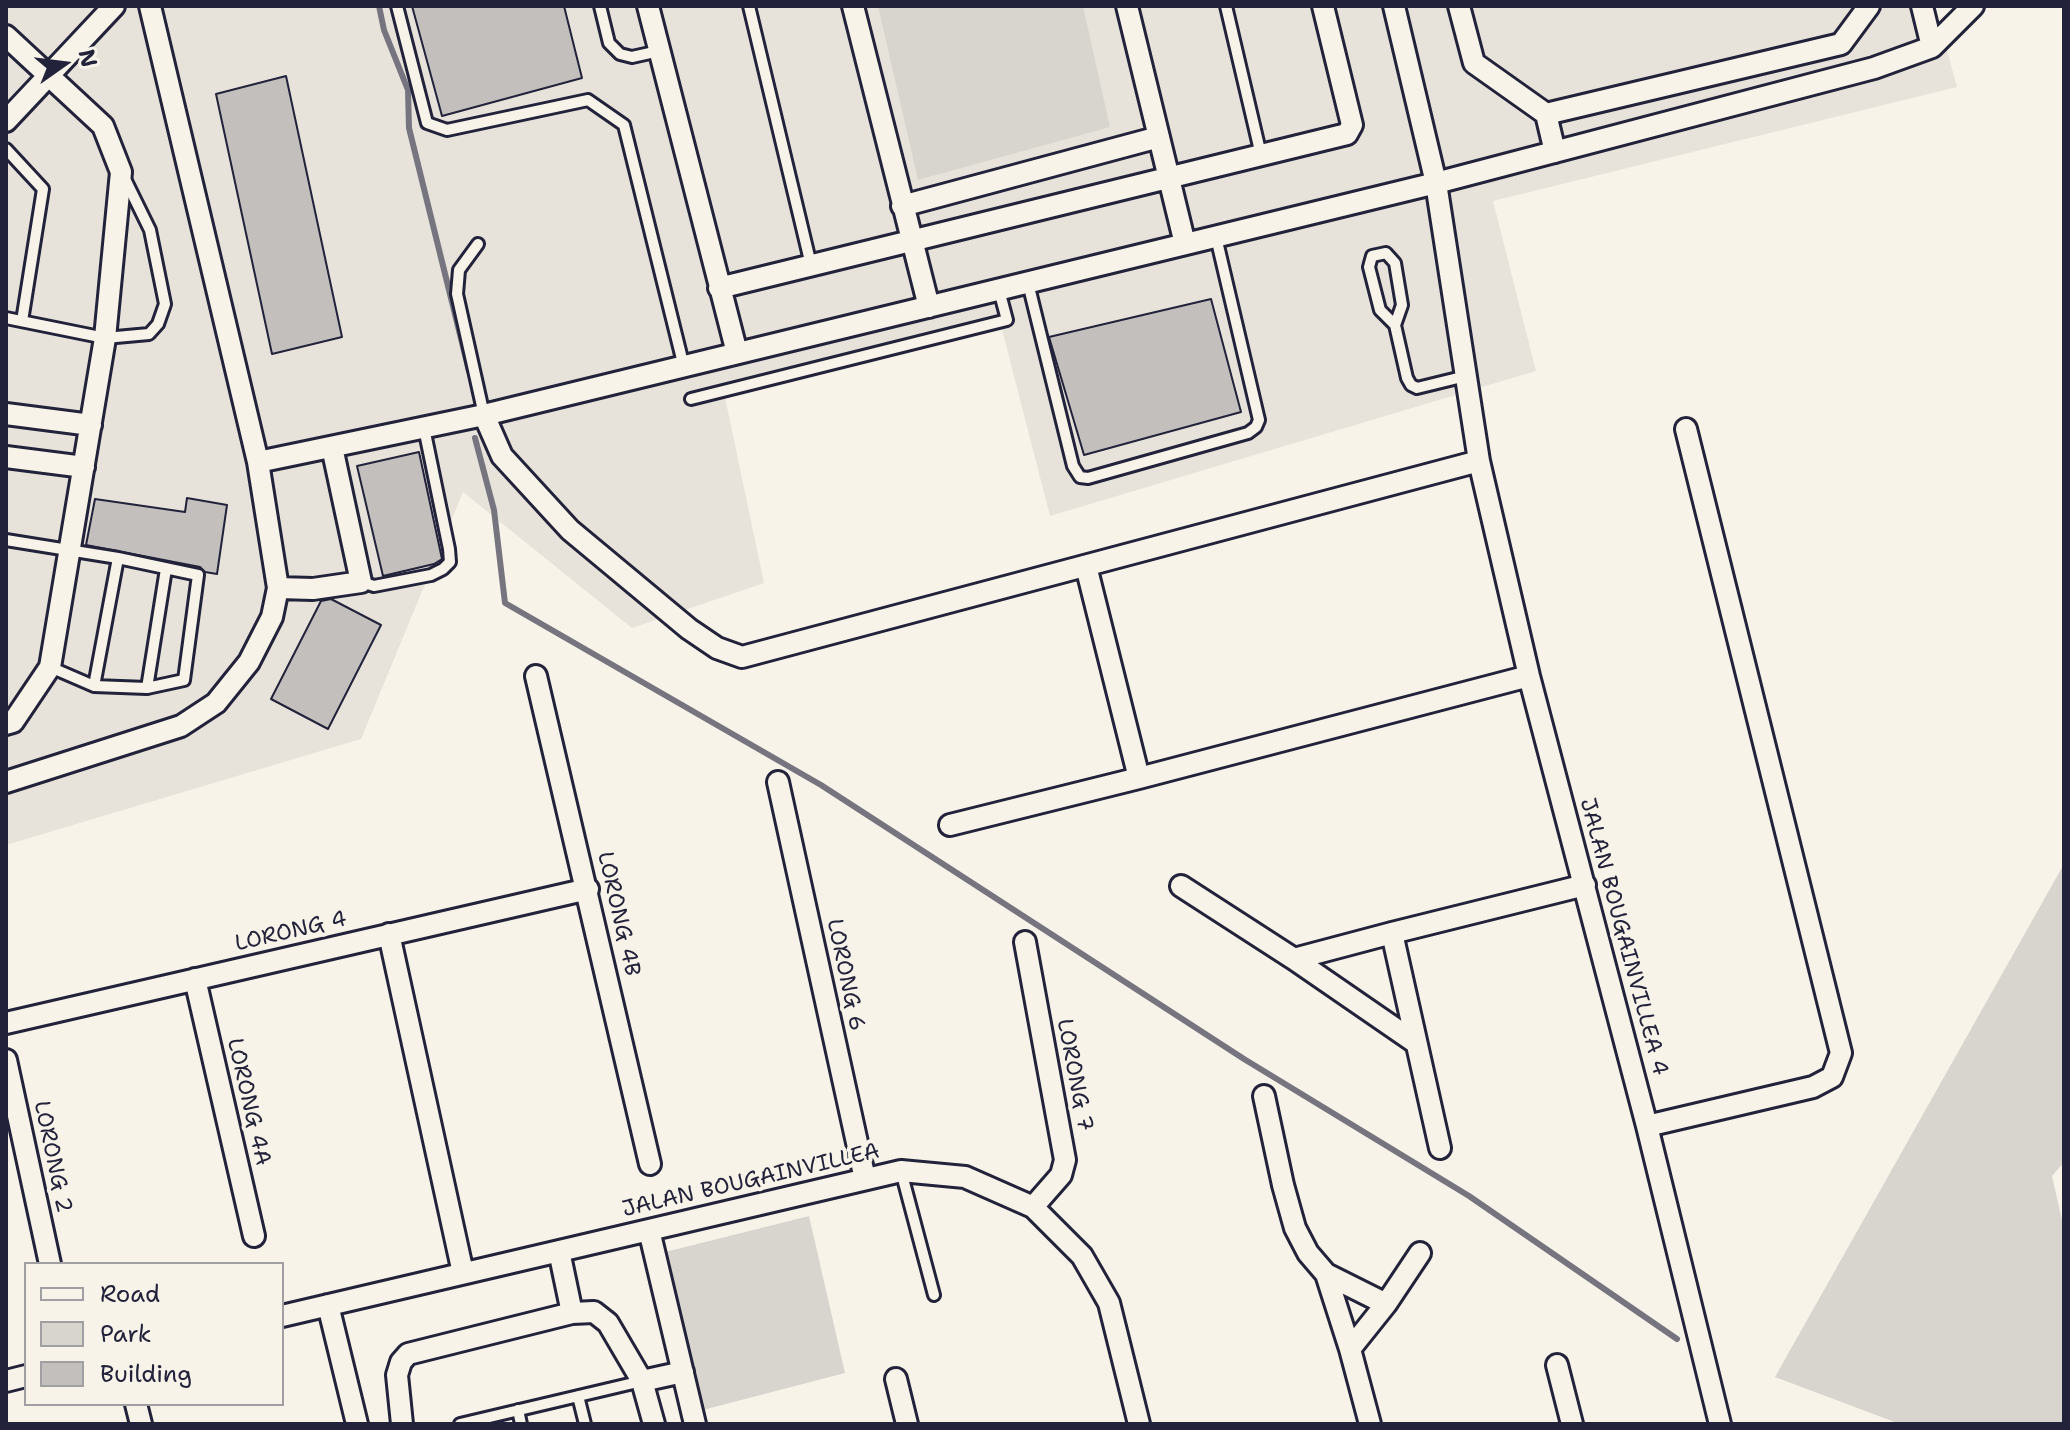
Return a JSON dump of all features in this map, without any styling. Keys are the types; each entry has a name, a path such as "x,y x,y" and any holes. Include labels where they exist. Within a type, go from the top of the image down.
{"street":[{"path":"6,121 114,6"},
{"path":"6,782 181,726 216,703 249,662 272,617 278,588 258,462 150,6"},
{"path":"648,6 737,353"},
{"path":"853,6 929,307"},
{"path":"1127,6 1185,244"},
{"path":"719,288 1347,134 1352,125 1323,6"},
{"name":"JALAN BOUGAINVILLEA 4","path":"1394,6 1436,183 1479,461 1529,676 1647,1126 1720,1424"},
{"path":"1459,6 1474,63 1546,114 1555,152"},
{"path":"1546,114 1841,44 1869,6"},
{"path":"1922,6 1932,47"},
{"path":"258,462 484,415 684,367 1436,183 1874,68 1932,47 1973,6"},
{"path":"6,36 103,126 121,172 105,338 50,667 13,722 6,724"},
{"path":"902,206 1159,137"},
{"path":"6,414 91,425"},
{"path":"484,415 502,456 570,530 689,629 717,648 742,657 1479,461"},
{"path":"1647,1126 1813,1087 1832,1077 1841,1053 1686,429"},
{"path":"278,588 313,589 361,582 332,447"},
{"path":"6,457 84,467"},
{"path":"1086,566 1139,778"},
{"name":"LORONG 4B","path":"536,676 650,1164"},
{"path":"950,825 1529,676"},
{"name":"LORONG 6","path":"778,782 865,1179"},
{"path":"1294,959 1585,885"},
{"path":"1181,886 1416,1043"},
{"name":"LORONG 4","path":"6,1023 588,889"},
{"path":"1392,933 1440,1148"},
{"path":"389,934 463,1273"},
{"name":"LORONG 7","path":"1025,942 1065,1160 1061,1175 1033,1207"},
{"name":"LORONG 4A","path":"195,979 254,1236"},
{"name":"LORONG 2","path":"6,1060 50,1262"},
{"path":"1264,1096 1295,1228 1308,1253 1326,1274 1386,1304"},
{"name":"JALAN BOUGAINVILLEA","path":"284,1316 901,1171 965,1177 1033,1207 1082,1256 1109,1303 1139,1424"},
{"path":"649,1230 695,1424"},
{"path":"559,1251 572,1313"},
{"path":"1350,1349 1386,1304 1420,1253"},
{"path":"1326,1274 1370,1424"},
{"path":"328,1305 357,1424"},
{"path":"402,1424 397,1375 401,1362 408,1354 572,1313 594,1312 608,1323 642,1381 654,1424"},
{"path":"1557,1365 1572,1424"},
{"path":"642,1381 683,1372"},
{"path":"896,1379 907,1424"}],"lane":[{"path":"397,6 427,123 447,130 588,100 624,125 684,367"},
{"path":"600,6 609,43 620,54 632,57 659,51"},
{"path":"749,6 811,265"},
{"path":"1226,6 1261,155"},
{"path":"6,149 43,189 22,321"},
{"path":"6,318 105,338 149,334 158,324 165,304 150,230 121,172"},
{"path":"1028,283 1073,466 1080,477 1088,478 1248,433 1256,427 1259,420 1216,237"},
{"path":"478,244 459,270 457,294 484,415"},
{"path":"1395,325 1380,310 1369,267 1372,256 1386,253 1395,263 1402,305 1395,325 1411,385 1417,388 1466,376"},
{"path":"691,399 1007,320 999,290"},
{"path":"361,582 374,586 431,575 450,562 424,428"},
{"path":"6,540 70,549 198,575 185,679 147,688 94,686 50,667"},
{"path":"94,686 118,558"},
{"path":"147,688 166,569"},
{"path":"901,1171 934,1295"},
{"path":"460,1424 642,1381"},
{"path":"578,1396 585,1424"},
{"path":"518,1410 521,1424"}],"shaded area":[{"path":"6,6 1935,6 1957,87 1493,201 1536,371 1050,516 998,314 722,383 764,583 632,628 463,492 361,739 6,845"}],"green space":[{"path":"878,6 1083,6 1110,127 918,180"},
{"path":"2064,864 2064,1162 2052,1176 2064,1229 2064,1424 1900,1424 1775,1377"},
{"path":"809,1216 845,1373 699,1411 661,1253"}],"building":[{"path":"412,6 564,6 582,78 442,116"},
{"path":"286,76 342,337 272,354 216,94"},
{"path":"1211,299 1241,412 1084,455 1049,337"},
{"path":"419,452 442,559 434,564 383,576 357,466"},
{"path":"187,498 227,505 217,574 205,572 200,567 86,545 95,499 185,512"},
{"path":"331,599 381,625 328,729 271,699 321,601"}],"waterway":[{"path":"379,6 384,30 408,90 409,128 469,371"},
{"path":"475,438 494,510 505,603 821,785 1244,1059 1469,1196 1677,1339"}]}
